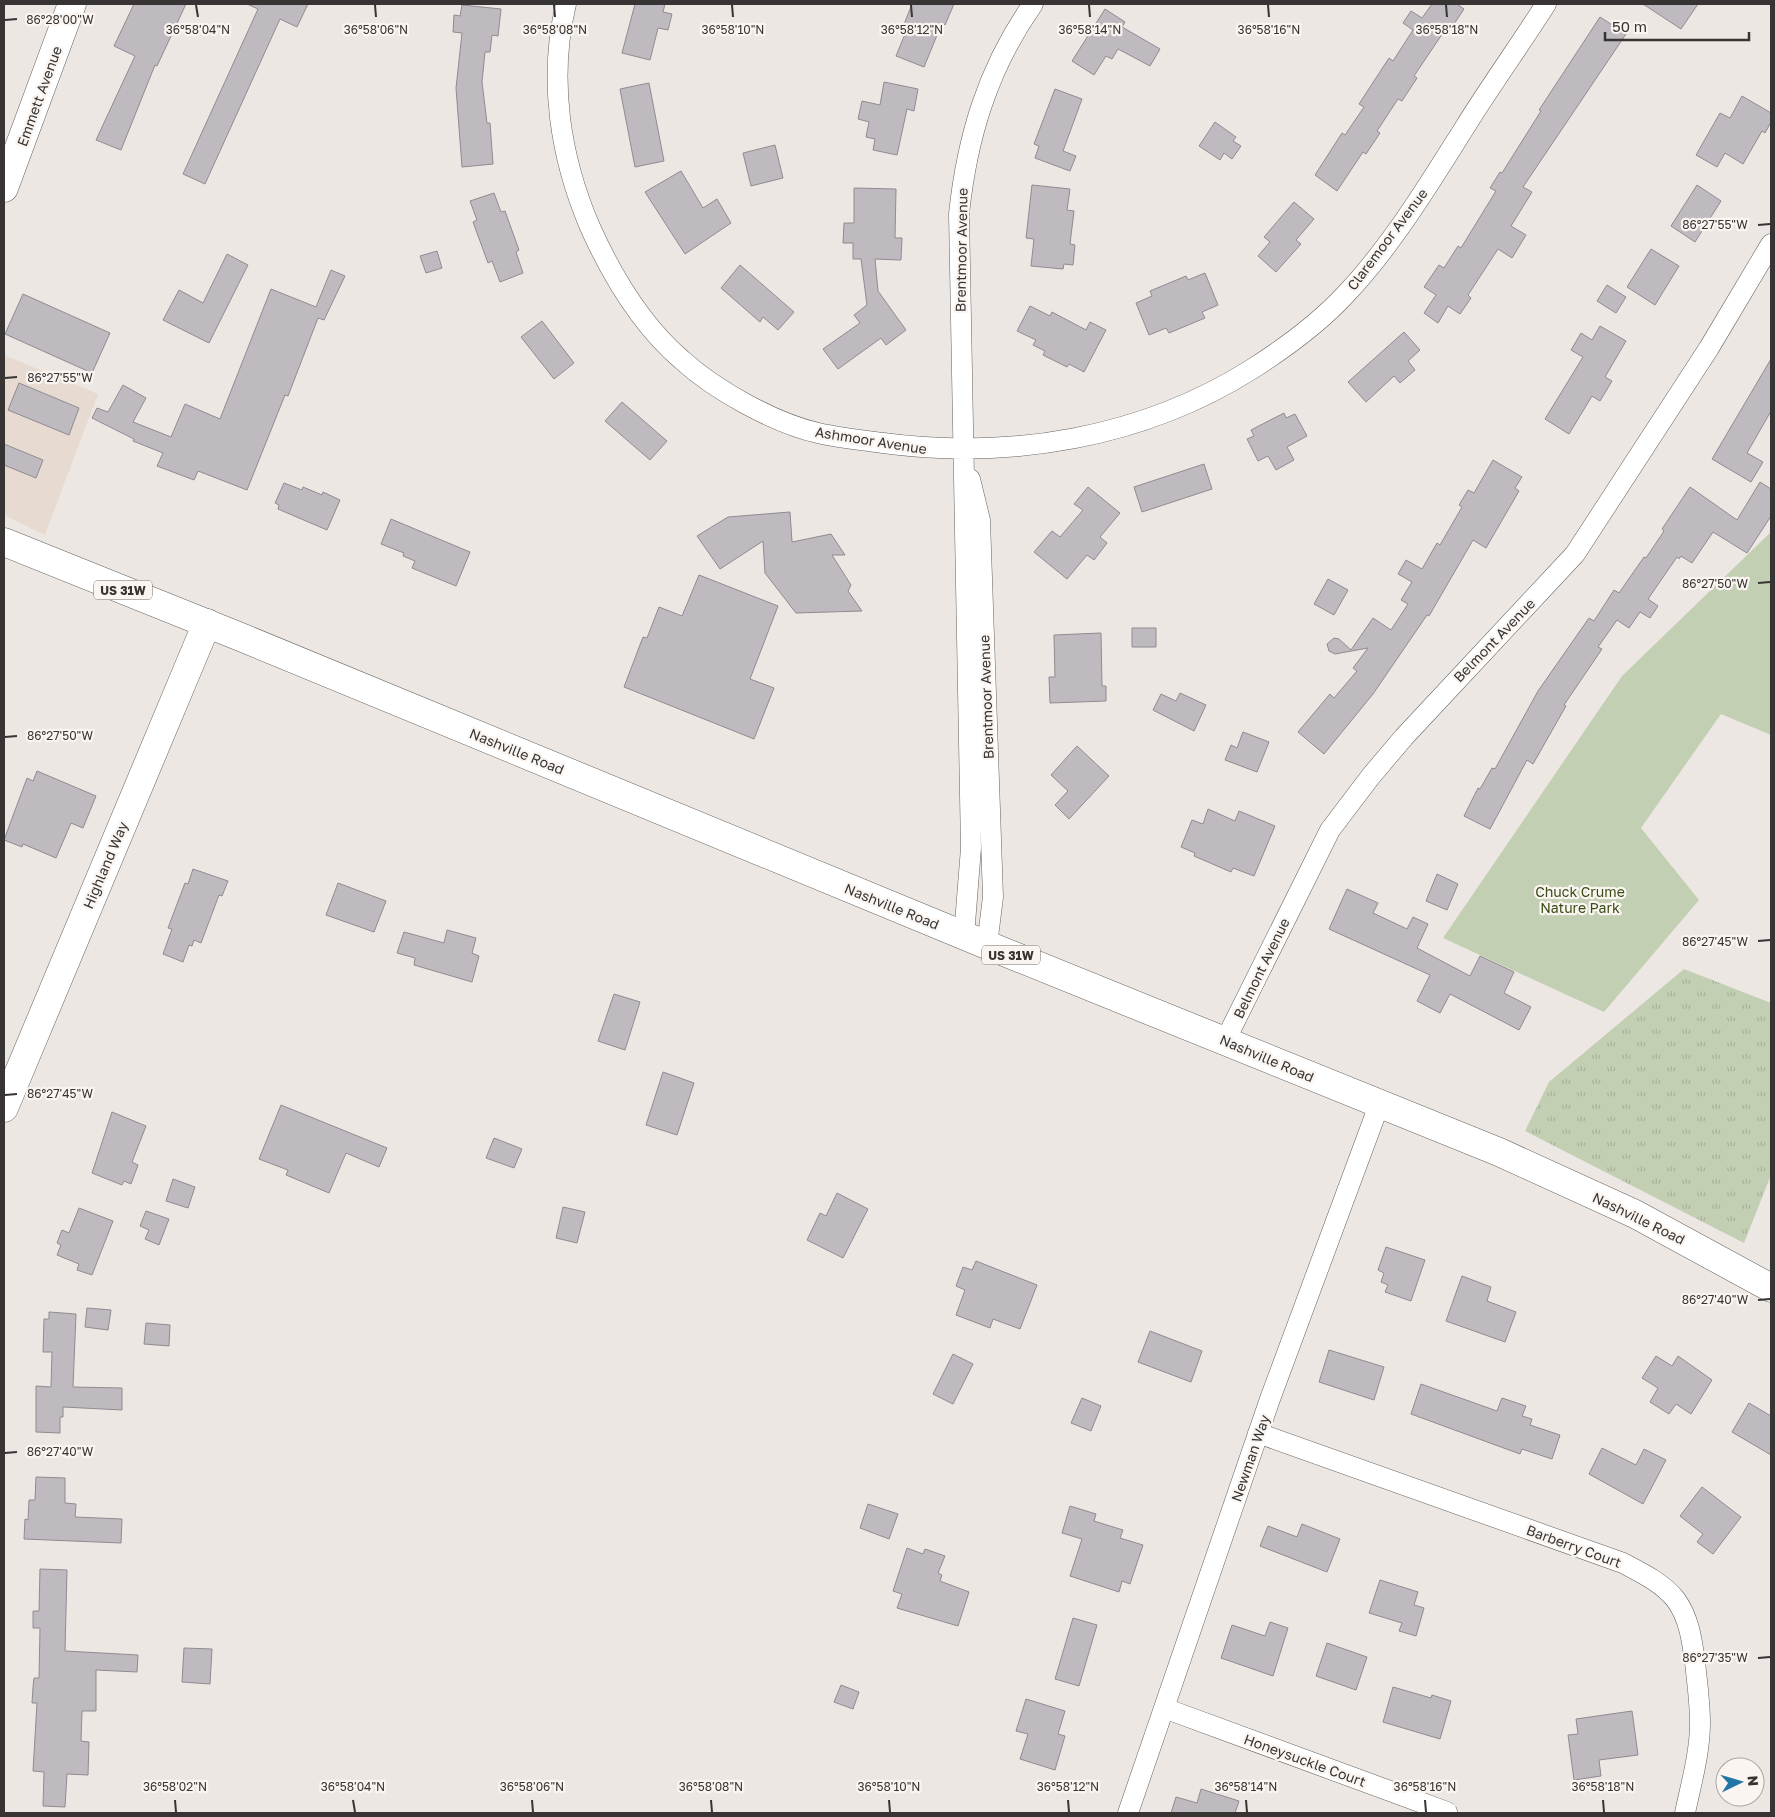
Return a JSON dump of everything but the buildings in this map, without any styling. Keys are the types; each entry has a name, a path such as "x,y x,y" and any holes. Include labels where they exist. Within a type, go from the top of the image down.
{"main road":[{"name":"Emmett Avenue","path":"4,188 72,4"},
{"name":"Nashville Road","path":"4,542 1499,1152 1635,1214 1771,1288"},
{"name":"Highland Way","path":"4,1108 207,624"}],"street":[{"name":"Ashmoor Avenue","path":"566,4 556,78 562,141 579,201 604,260 637,312 681,360 727,393 764,412 813,432 849,439 962,451"},
{"name":"Brentmoor Avenue","path":"976,940 971,848 958,214 971,134 982,101 1000,59 1033,4"},
{"name":"Claremoor Avenue","path":"962,451 1045,444 1108,432 1143,420 1178,406 1250,370 1315,324 1346,295 1373,262 1431,180 1546,4"},
{"name":"Belmont Avenue","path":"1225,1041 1330,830 1404,737 1575,554 1709,348 1771,244"},
{"name":"Newman Way","path":"1128,1813 1258,1433 1380,1105"},
{"name":"Barberry Court","path":"1258,1433 1623,1563 1663,1588 1676,1600 1686,1617 1692,1639 1698,1695 1700,1724 1697,1756 1685,1813"},
{"name":"Honeysuckle Court","path":"1164,1708 1448,1812"}],"shaded area":[{"path":"4,355 98,394 45,535 4,515"}],"green space":[{"name":"Chuck Crume Nature Park","path":"1771,532 1771,735 1721,714 1641,828 1699,900 1604,1012 1443,938 1622,676"},
{"path":"1684,969 1771,1003 1771,1175 1744,1243 1525,1131 1549,1082"}]}
